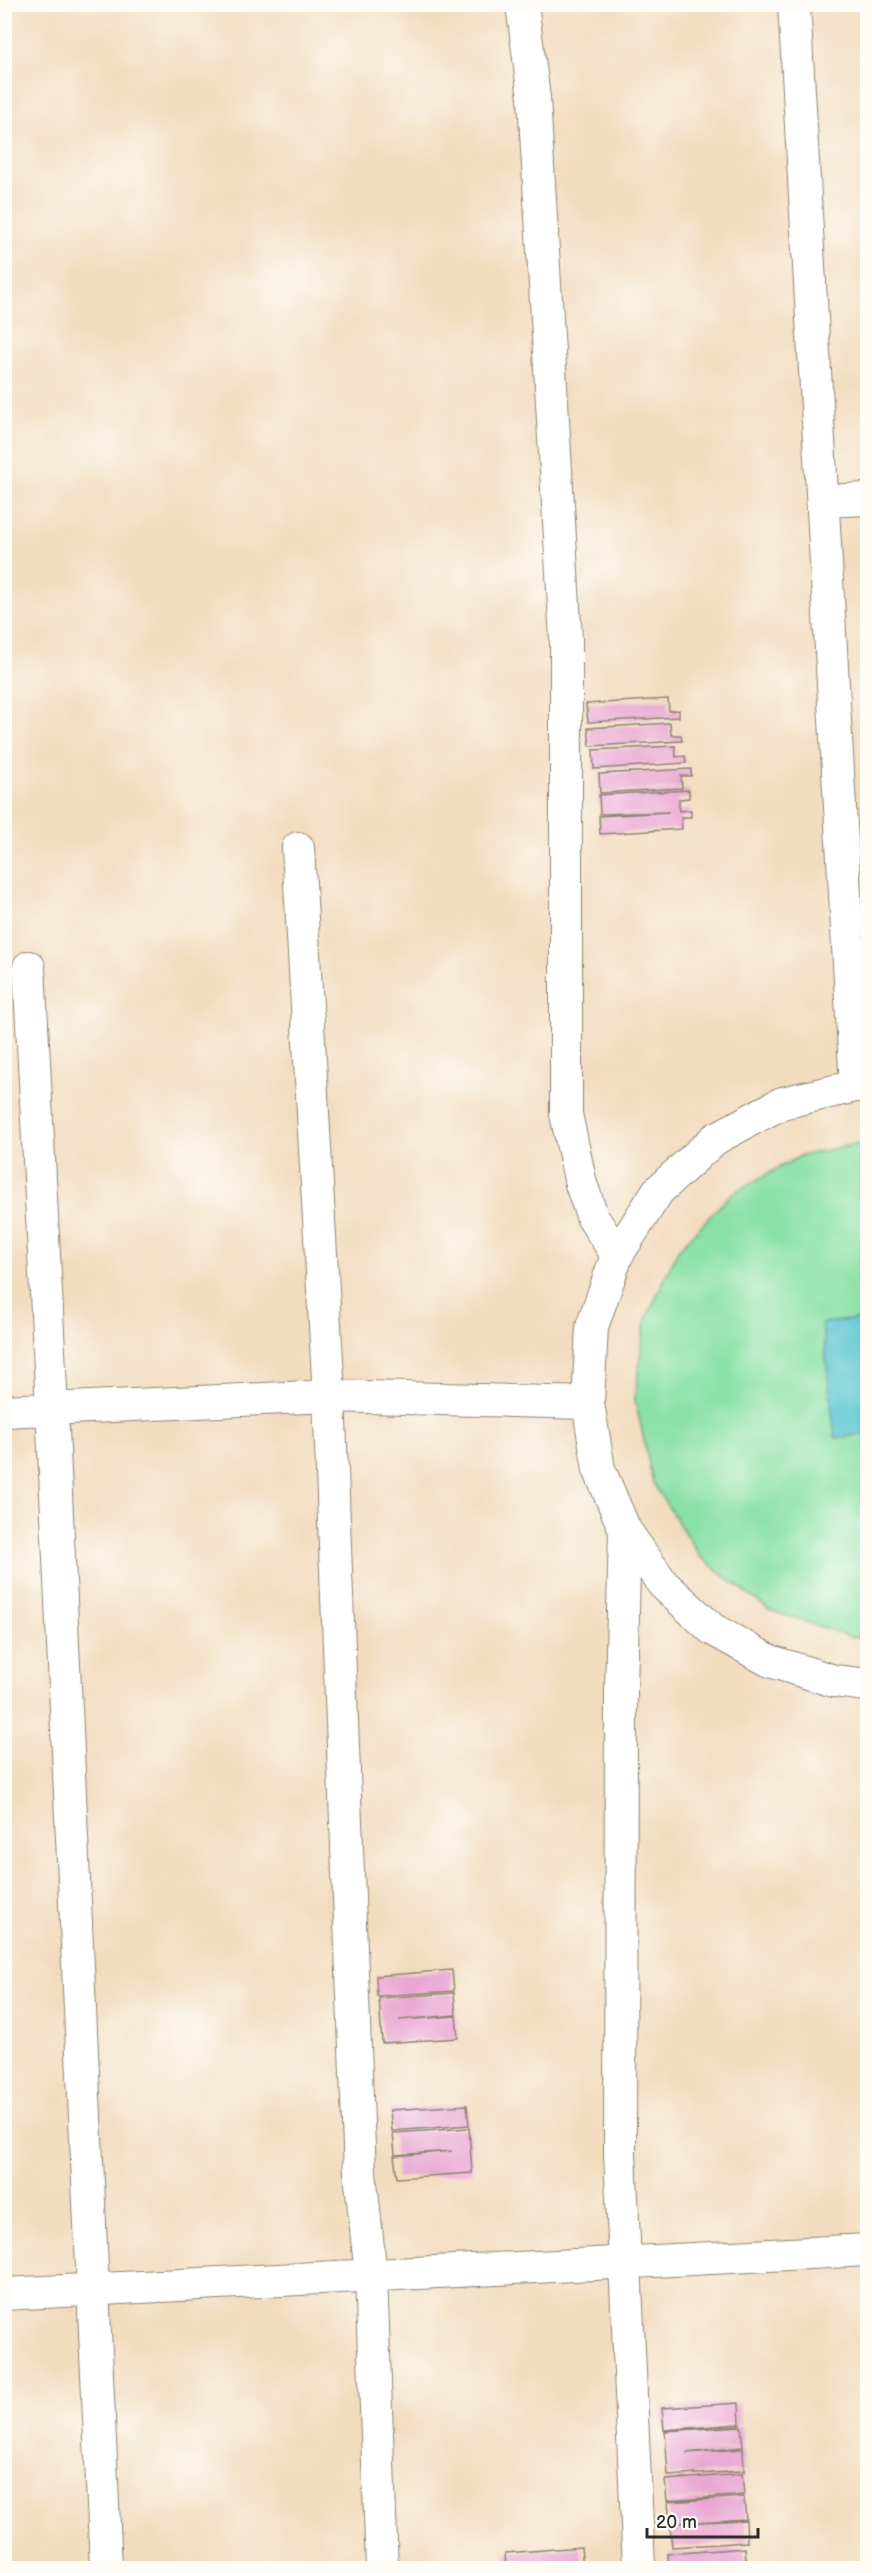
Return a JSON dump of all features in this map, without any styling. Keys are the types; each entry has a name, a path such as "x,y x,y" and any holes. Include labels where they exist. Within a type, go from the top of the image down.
{"street":[{"path":"522,4 534,98 566,640 566,1114 581,1184 593,1218 617,1255"},
{"path":"794,4 823,501 862,1086 782,1103 715,1139 658,1191 617,1255 592,1327 588,1403 599,1469 625,1530 663,1584 712,1629 770,1662 834,1681 867,1685"},
{"path":"823,501 867,499"},
{"path":"298,848 329,1396 359,2161 371,2275 382,2568"},
{"path":"29,967 106,2568"},
{"path":"4,1411 329,1396 588,1403"},
{"path":"625,1530 621,1692 620,2107 624,2263 639,2568"},
{"path":"4,2294 867,2250"}],"green space":[{"path":"867,1142 867,1636 851,1637 769,1610 700,1557 653,1483 635,1399 645,1321 678,1250 731,1194 800,1156"}],"water":[{"path":"867,1318 867,1434 835,1438 822,1323"}],"building":[{"path":"668,699 669,711 679,710 679,717 588,722 586,704"},
{"path":"670,723 671,735 681,735 682,741 590,746 588,728"},
{"path":"675,746 676,757 685,756 686,763 594,769 593,750"},
{"path":"691,769 691,776 681,776 682,788 600,793 599,774"},
{"path":"689,790 689,798 679,799 679,811 691,810 691,817 681,817 682,829 600,834 599,816 669,812 600,814 599,795"},
{"path":"452,1970 454,1991 377,1996 376,1976"},
{"path":"454,1993 456,2015 399,2020 456,2016 458,2038 382,2043 379,1998"},
{"path":"467,2105 469,2125 392,2131 390,2110"},
{"path":"469,2128 472,2173 397,2178 394,2156 452,2151 395,2155 393,2133"},
{"path":"739,2403 740,2424 664,2430 662,2408"},
{"path":"741,2426 743,2447 686,2453 743,2449 744,2471 668,2476 665,2431"},
{"path":"742,2474 744,2495 667,2501 665,2480"},
{"path":"744,2497 746,2519 680,2523 746,2520 747,2542 672,2547 668,2502"},
{"path":"581,2547 583,2568 506,2568 505,2553"},
{"path":"745,2548 747,2568 669,2568 668,2554"}]}
